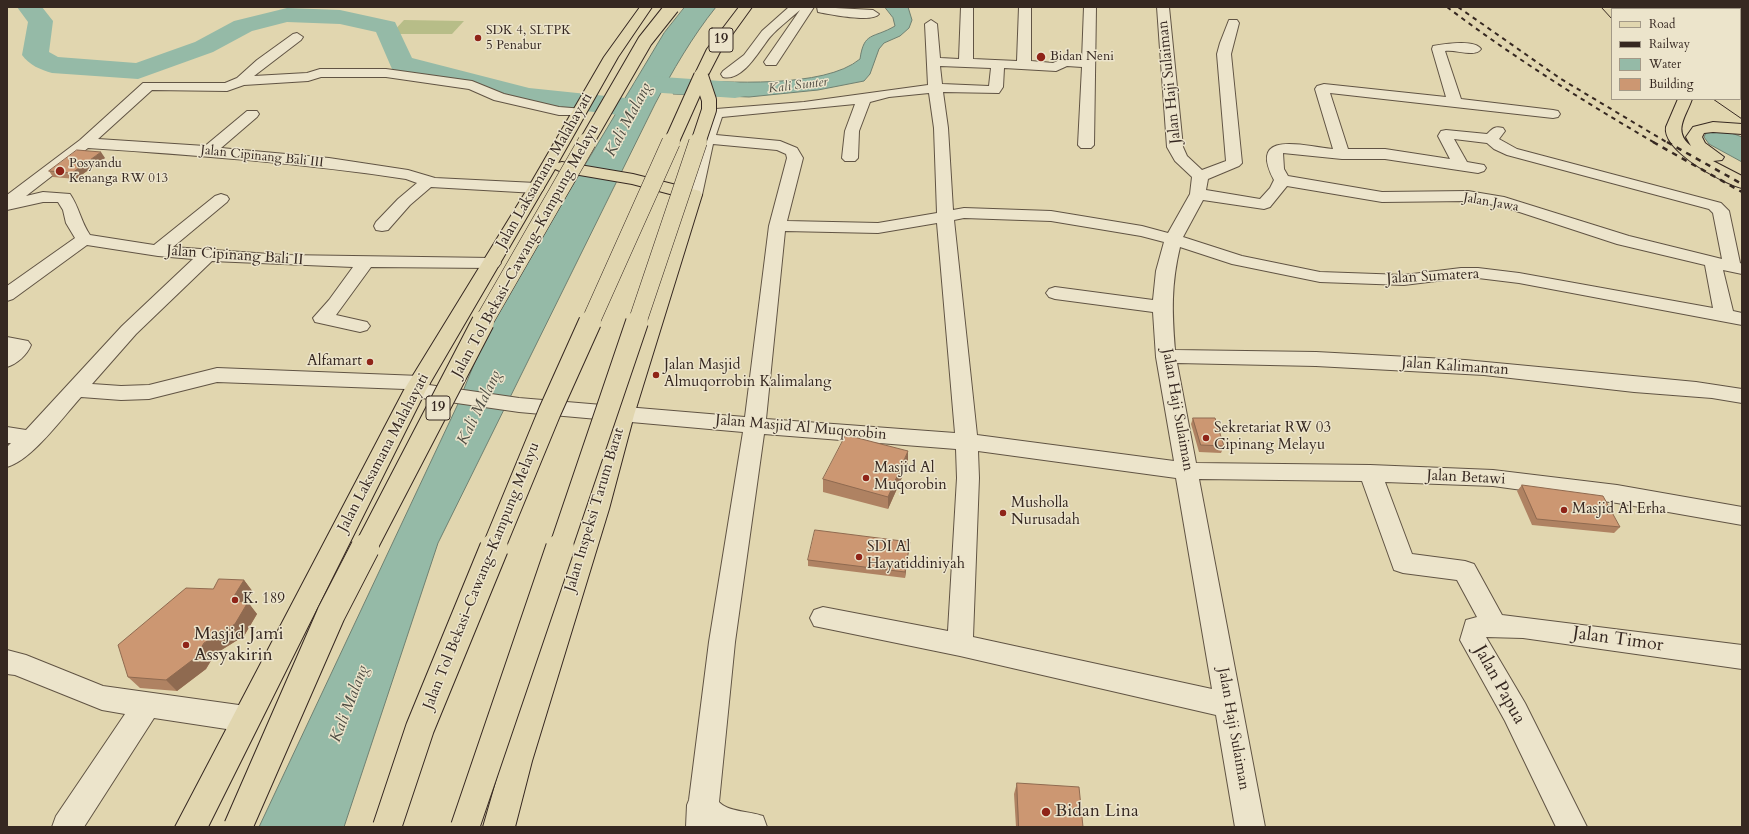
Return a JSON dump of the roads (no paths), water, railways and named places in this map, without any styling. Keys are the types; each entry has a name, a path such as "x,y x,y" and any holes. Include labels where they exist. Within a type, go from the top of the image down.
{"main road":[{"name":"Jalan Laksamana Malahayati","path":"191,827 417,387 496,257 611,57 646,7"},
{"name":"Jalan Tol Bekasi–Cawang–Kampung Melayu","path":"238,827 330,614 475,336 645,41 672,7"},
{"name":"Jalan Tol Bekasi–Cawang–Kampung Melayu","path":"386,827 421,725 550,411 714,49 746,7"},
{"path":"465,827 709,110 708,94 701,76"},
{"path":"1685,100 1673,131 1674,139 1682,148 1698,159 1742,183"},
{"path":"496,257 521,236 565,167 587,119 581,109"},
{"path":"1742,129 1713,127 1698,130 1694,137 1699,146 1742,172"},
{"path":"565,167 633,180 685,193"},
{"name":"Jalan Inspeksi Tarum Barat","path":"499,827 517,761 597,509 685,193"}],"street":[{"path":"728,74 749,58 766,34 796,7"},
{"path":"772,62 816,7 847,13 873,14"},
{"path":"966,63 967,7"},
{"path":"1024,65 1025,7"},
{"path":"1086,145 1090,7"},
{"name":"Jalan Haji Sulaiman","path":"1163,7 1175,147 1180,158 1200,176 1198,194 1173,239 1165,271 1162,307 1166,357 1250,827"},
{"path":"1200,176 1234,163 1224,54 1233,23"},
{"path":"930,24 935,88 941,128 944,216 967,442 968,478 960,645"},
{"path":"242,81 260,64 276,54 297,37"},
{"path":"1455,102 1438,49 1450,46 1475,49"},
{"path":"933,62 1056,66 1064,62 1088,64"},
{"path":"685,193 716,113 797,107 864,99 889,93 935,88 994,90 996,87 998,63"},
{"path":"7,204 85,143 148,86 227,87 242,81 308,77 320,73 386,73 472,85 499,97 559,111 581,109"},
{"path":"1342,154 1322,88 1371,92 1554,114"},
{"path":"850,158 852,131 864,99"},
{"path":"208,151 252,114"},
{"path":"1461,165 1445,136 1446,134 1494,135 1499,146 1512,152 1715,206 1721,211 1737,268"},
{"path":"707,139 780,146 792,151 795,158 777,226 754,424 722,642 702,816 716,821 752,827"},
{"name":"Jalan Cipinang Bali III","path":"85,143 208,151 374,169 408,175 434,183 536,188"},
{"path":"1198,194 1264,204 1277,190 1282,180 1276,169 1275,151 1277,148 1342,154 1385,154 1478,168"},
{"name":"Jalan Jawa","path":"1282,180 1382,197 1402,198 1468,196 1504,202 1624,240 1737,268"},
{"path":"382,226 404,202 428,181"},
{"path":"7,204 43,197 64,197 71,210 74,223 84,239 7,295"},
{"path":"158,251 221,199"},
{"name":"Jalan Sumatera","path":"777,226 878,228 944,216 983,212 1051,216 1110,225 1173,239 1238,260 1320,277 1404,280 1461,273 1478,273 1519,278 1742,318"},
{"name":"Jalan Cipinang Bali II","path":"84,239 158,251 208,255 366,262 496,257"},
{"path":"7,459 31,439 129,330 208,255"},
{"path":"360,326 322,318 336,304 366,262"},
{"path":"1713,263 1724,315"},
{"path":"1055,293 1162,307"},
{"path":"7,343 21,345 20,348 7,360"},
{"name":"Jalan Kalimantan","path":"1166,357 1277,356 1466,367 1721,392 1742,396"},
{"name":"Jalan Masjid Al Muqorobin","path":"75,389 114,393 149,392 201,377 217,375 417,387 453,397 519,405 623,415 754,424 967,442 1187,471"},
{"path":"7,436 31,439"},
{"name":"Jalan Betawi","path":"1187,471 1370,473 1493,478 1617,494 1742,516"},
{"name":"Jalan Papua","path":"1370,473 1403,563 1465,571 1494,625 1475,628 1473,640 1515,712 1572,827"},
{"path":"823,618 960,645 1173,694 1229,705"},
{"name":"Jalan Timor","path":"1494,625 1523,627 1742,657"},
{"path":"7,662 17,663 102,698 246,719"},
{"path":"67,827 147,705"}],"water":[{"name":"Kali Malang","path":"685,7 716,7 683,54 655,104 438,543 344,827 259,827 457,406 491,322 664,33"},
{"path":"885,7 908,7 912,20 909,28 900,36 884,43 879,49 870,74 864,81 818,90 749,97 673,94 679,80 774,82 823,75 844,69 860,59 864,44 867,40 895,26 893,18"},
{"path":"1726,131 1742,137 1742,162 1709,144 1704,137 1706,133"}],"waterway":[{"name":"Kali Malang","path":"29,7 41,21 35,55 52,65 138,71 204,47 243,26 287,15 340,17 386,27 401,63 528,96 635,108"},
{"name":"Kali Sunter","path":"648,84 735,90"}],"tram line":[{"path":"1601,7 1611,18"},
{"path":"1714,100 1742,119"}],"railway":[{"path":"1447,7 1549,78 1655,143"},
{"path":"1458,7 1561,79 1668,143"},
{"path":"1653,142 1742,192"},
{"path":"1667,142 1742,184"}],"place":[{"name":"SDK 4, SLTPK 5 Penabur","path":"478,38"},
{"name":"Bidan Neni","path":"1041,57"},
{"name":"Posyandu Kenanga RW 013","path":"60,171"},
{"name":"Alfamart","path":"370,362"},
{"name":"Jalan Masjid Almuqorrobin Kalimalang","path":"656,375"},
{"name":"Sekretariat RW 03 Cipinang Melayu","path":"1206,438"},
{"name":"Masjid Al Muqorobin","path":"866,478"},
{"name":"Masjid Al Erha","path":"1564,510"},
{"name":"Musholla Nurusadah","path":"1003,513"},
{"name":"SDI Al Hayatiddiniyah","path":"859,557"},
{"name":"K. 189","path":"235,600"},
{"name":"Masjid Jami Assyakirin","path":"186,645"},
{"name":"Bidan Lina","path":"1046,812"}]}
